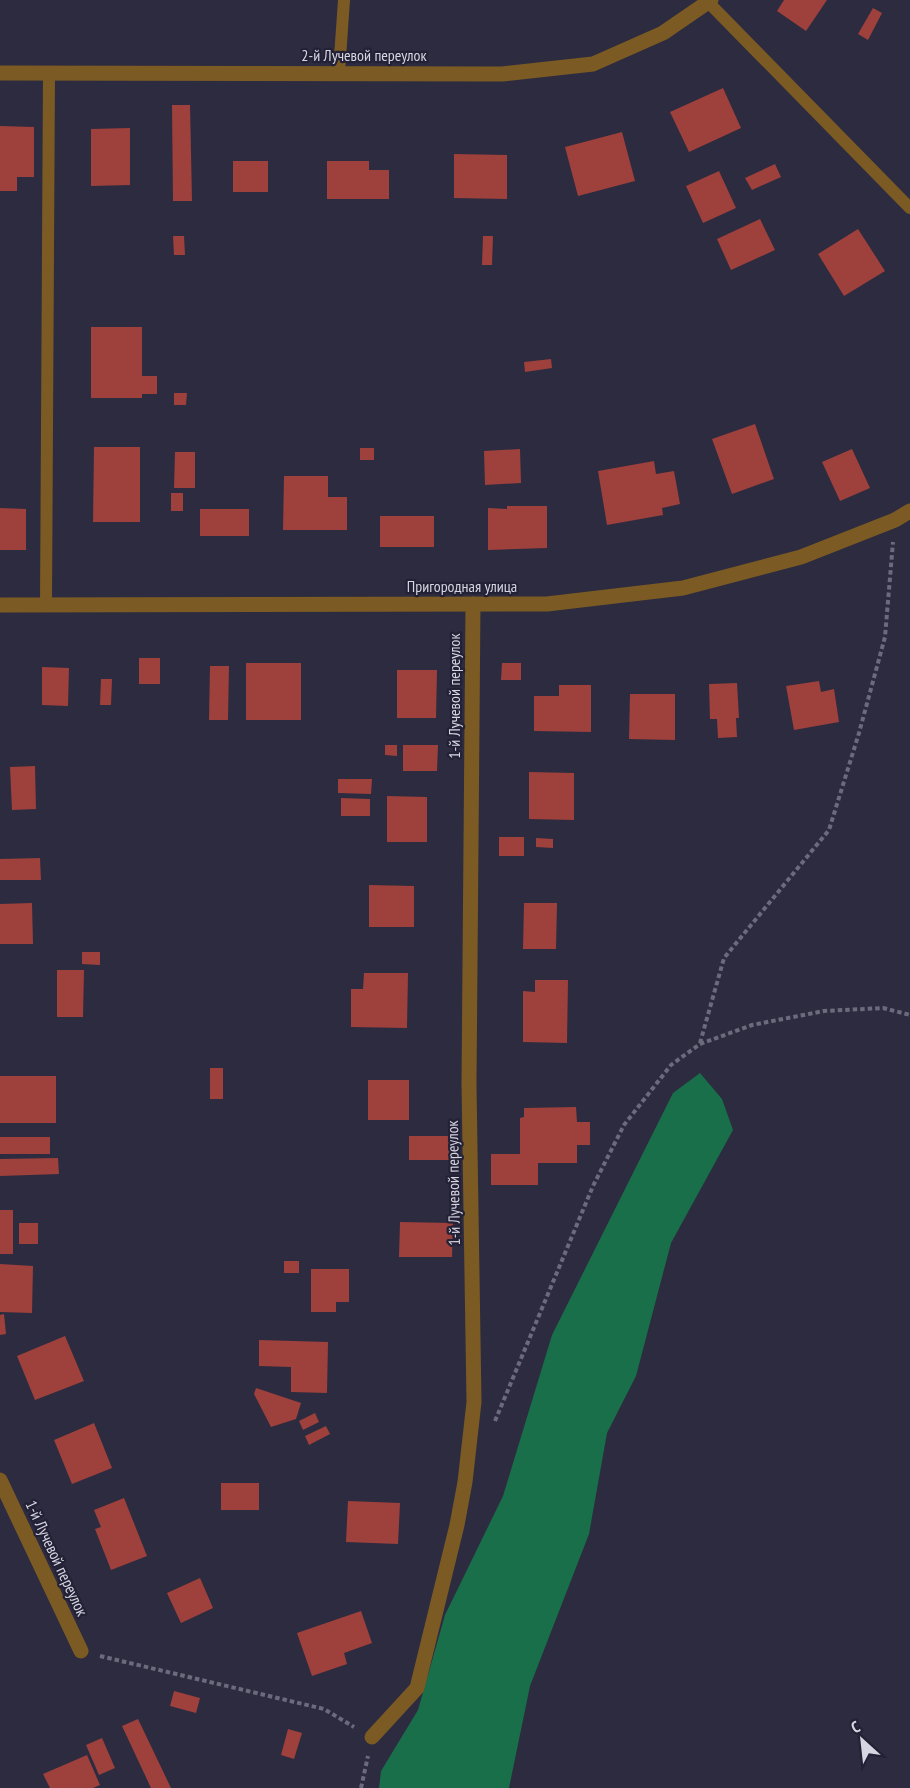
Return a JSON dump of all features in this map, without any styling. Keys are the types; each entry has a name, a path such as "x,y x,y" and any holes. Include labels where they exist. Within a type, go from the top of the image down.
{"street":[{"name":"2-й Лучевой переулок","path":"0,73 502,74 593,64 663,33 710,1"},
{"name":"Пригородная улица","path":"0,605 547,604 683,588 801,556 895,520 910,511"},
{"name":"1-й Лучевой переулок","path":"372,1737 417,1688 457,1524 465,1482 474,1402 469,1084 473,604"},
{"name":"1-й Лучевой переулок","path":"0,1480 81,1651"}],"lane":[{"path":"339,72 344,0"},
{"path":"710,1 910,208"},
{"path":"46,605 49,73"}],"path":[{"path":"700,1044 724,958 829,830 885,638 895,520"},
{"path":"492,1429 593,1186 624,1125 671,1065 700,1044 752,1025 824,1011 883,1008 910,1015"},
{"path":"81,1651 324,1709 372,1737 361,1788"}],"green space":[{"path":"700,1073 722,1099 733,1130 671,1243 636,1376 607,1433 589,1534 530,1686 509,1788 379,1788 381,1771 418,1710 445,1615 503,1496 552,1335 673,1093"}],"building":[{"path":"784,0 827,0 806,31 777,11"},
{"path":"873,8 882,13 868,40 858,34"},
{"path":"723,88 741,128 689,152 670,112"},
{"path":"172,105 190,105 192,201 173,201"},
{"path":"0,126 34,127 34,177 17,177 17,191 0,191"},
{"path":"130,128 130,185 91,186 91,129"},
{"path":"622,132 635,181 578,196 565,147"},
{"path":"454,154 507,155 507,199 454,198"},
{"path":"233,161 268,161 268,192 233,192"},
{"path":"327,161 369,161 369,170 389,170 389,199 327,199"},
{"path":"775,164 781,177 752,190 745,178"},
{"path":"719,171 736,208 703,223 686,186"},
{"path":"760,219 775,250 731,270 717,239"},
{"path":"858,229 885,271 844,296 818,254"},
{"path":"173,236 184,236 185,255 174,255"},
{"path":"483,236 493,236 492,265 482,265"},
{"path":"91,327 142,327 142,376 157,376 157,394 142,394 142,398 91,398"},
{"path":"551,359 552,368 525,372 524,362"},
{"path":"174,393 187,393 186,405 174,405"},
{"path":"755,424 774,479 732,494 712,439"},
{"path":"94,447 140,447 140,522 93,522"},
{"path":"360,448 374,448 374,460 360,460"},
{"path":"520,449 521,483 485,485 484,451"},
{"path":"852,449 870,488 840,501 822,462"},
{"path":"175,452 195,452 195,488 174,488"},
{"path":"654,461 656,474 674,471 680,504 662,508 663,515 607,525 598,471"},
{"path":"284,476 328,476 328,497 347,497 347,530 283,530"},
{"path":"171,493 183,493 183,511 171,511"},
{"path":"507,506 547,506 547,548 488,550 488,508 507,509"},
{"path":"0,508 26,509 26,550 0,550"},
{"path":"200,509 249,509 249,536 200,536"},
{"path":"380,516 434,516 434,547 380,547"},
{"path":"139,658 160,658 160,684 139,684"},
{"path":"246,663 301,663 301,720 246,720"},
{"path":"502,663 521,663 521,680 501,680"},
{"path":"210,666 229,666 228,720 209,720"},
{"path":"42,667 69,668 68,706 42,705"},
{"path":"397,670 437,670 436,718 397,718"},
{"path":"101,679 112,679 111,705 100,705"},
{"path":"819,681 821,692 834,689 839,722 794,730 786,686"},
{"path":"737,683 739,718 736,718 737,737 718,738 717,719 710,719 709,684"},
{"path":"559,685 591,685 591,732 534,731 534,696 559,696"},
{"path":"630,694 675,694 675,740 629,739"},
{"path":"385,745 397,745 397,756 385,755"},
{"path":"403,745 438,745 437,771 403,771"},
{"path":"35,766 36,809 12,810 10,767"},
{"path":"529,772 574,773 574,820 529,819"},
{"path":"338,779 372,779 371,794 338,793"},
{"path":"387,796 427,797 427,842 387,842"},
{"path":"341,798 370,799 370,816 341,816"},
{"path":"499,837 524,837 524,856 499,856"},
{"path":"536,838 553,839 553,848 536,847"},
{"path":"40,858 41,880 0,880 0,859"},
{"path":"369,885 414,886 414,927 369,927"},
{"path":"32,903 33,944 0,944 0,904"},
{"path":"524,903 557,903 556,949 523,949"},
{"path":"82,952 100,952 100,965 82,964"},
{"path":"57,970 84,970 83,1017 57,1017"},
{"path":"364,973 408,973 407,1028 351,1027 351,989 363,989"},
{"path":"535,980 568,980 567,1043 523,1042 523,991 535,992"},
{"path":"210,1068 223,1068 223,1099 210,1099"},
{"path":"0,1076 56,1076 56,1123 0,1123"},
{"path":"368,1080 409,1080 409,1120 368,1120"},
{"path":"576,1107 577,1122 590,1122 590,1145 577,1145 577,1163 538,1163 538,1185 491,1185 491,1154 520,1154 520,1118 524,1117 524,1108"},
{"path":"409,1136 450,1136 450,1160 409,1160"},
{"path":"0,1137 50,1137 50,1154 0,1154"},
{"path":"58,1158 59,1174 0,1176 0,1159"},
{"path":"0,1210 13,1210 13,1254 0,1254"},
{"path":"400,1222 453,1223 452,1257 399,1257"},
{"path":"19,1223 38,1223 38,1244 19,1244"},
{"path":"284,1261 299,1261 299,1273 284,1273"},
{"path":"0,1264 33,1266 32,1313 0,1312"},
{"path":"311,1269 349,1269 349,1302 336,1302 336,1312 311,1312"},
{"path":"4,1314 6,1334 0,1335 0,1315"},
{"path":"65,1336 84,1381 35,1400 17,1356"},
{"path":"259,1340 328,1342 327,1393 291,1392 291,1367 259,1366"},
{"path":"256,1388 301,1403 296,1419 271,1427 254,1394"},
{"path":"315,1413 319,1422 303,1430 299,1421"},
{"path":"94,1423 112,1468 72,1484 54,1440"},
{"path":"326,1426 330,1434 309,1445 305,1436"},
{"path":"221,1483 259,1483 259,1510 221,1510"},
{"path":"124,1498 147,1556 111,1570 95,1529 101,1527 94,1510"},
{"path":"348,1501 400,1503 398,1544 346,1542"},
{"path":"200,1578 213,1608 181,1623 167,1593"},
{"path":"361,1611 372,1643 344,1653 347,1664 312,1676 297,1633"},
{"path":"174,1691 200,1698 196,1713 170,1706"},
{"path":"138,1719 171,1788 151,1788 122,1726"},
{"path":"288,1729 302,1733 294,1759 281,1755"},
{"path":"102,1738 115,1768 99,1775 86,1745"},
{"path":"87,1755 100,1785 93,1788 50,1788 43,1774"}]}
